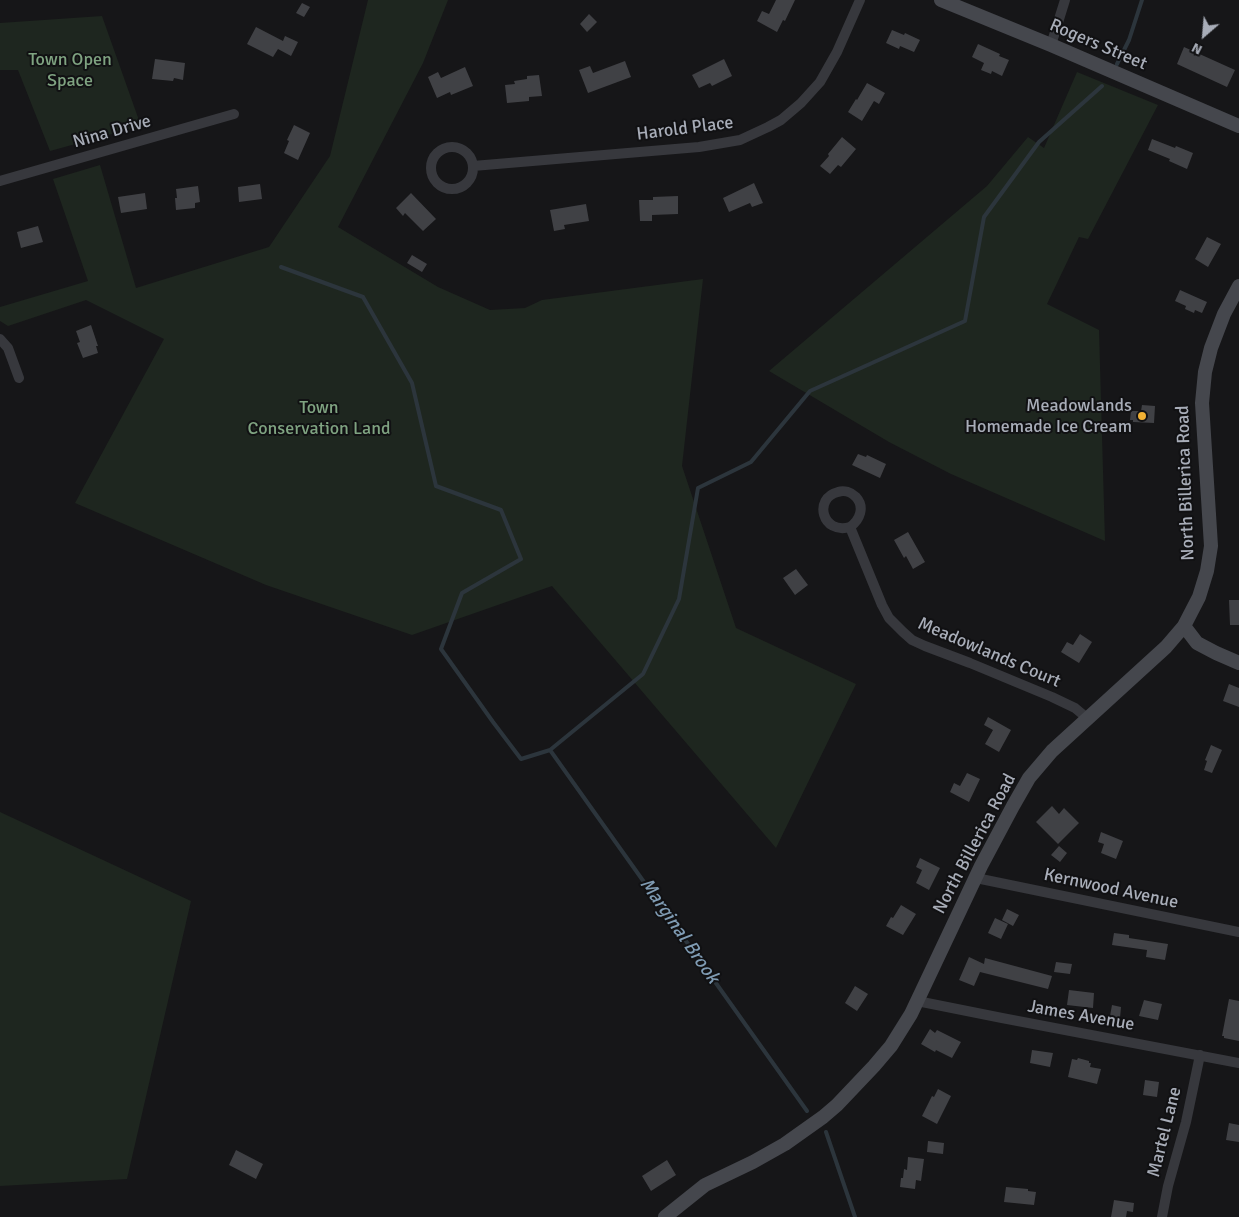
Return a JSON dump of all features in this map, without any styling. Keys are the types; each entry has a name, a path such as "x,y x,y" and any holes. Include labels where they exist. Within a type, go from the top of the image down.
{"main road":[{"name":"Rogers Street","path":"941,0 1239,126"},
{"name":"North Billerica Road","path":"666,1217 705,1185 785,1144 823,1117 891,1046 911,1014 1012,806 1029,778 1052,751 1166,646 1184,626 1199,596 1207,571 1211,546 1202,404 1205,372 1211,348 1224,314 1239,286"},
{"path":"1184,626 1197,643 1239,663"}],"street":[{"name":"Harold Place","path":"473,166 699,147 740,140 781,120 820,82 837,52 860,0"},
{"path":"1051,45 1065,0"},
{"name":"Nina Drive","path":"0,181 234,114"},
{"path":"449,147 462,149 468,154 473,166 473,173 465,185 452,189 444,188 438,184 431,171 431,164 438,152 449,147"},
{"path":"0,339 8,348 19,378"},
{"name":"Meadowlands Court","path":"850,527 889,618 912,640 1052,697 1075,708 1087,718"},
{"name":"Kernwood Avenue","path":"976,878 1239,932"},
{"name":"James Avenue","path":"917,1001 1239,1063"},
{"name":"Martel Lane","path":"1162,1217 1168,1186 1186,1122 1200,1055"}],"green space":[{"name":"Town Conservation Land","path":"368,0 448,0 423,63 338,227 438,287 490,310 525,308 542,300 703,279 682,466 736,628 856,684 776,848 552,586 412,635 266,585 75,503 164,339 86,300 8,326 0,321 0,307 88,281 53,179 100,165 136,288 269,247 330,156"},
{"name":"Town Open Space","path":"102,16 141,126 50,151 18,70 0,70 0,23"},
{"path":"1077,72 1158,105 1088,239 1079,237 1047,304 1099,330 1105,541 951,474 889,442 769,371 987,186 1028,137 1044,148"},
{"path":"0,812 191,901 127,1179 0,1186"}],"building":[{"path":"776,0 795,0 785,21 783,20 777,32 757,21 762,11 769,14"},
{"path":"302,3 310,7 304,17 296,13"},
{"path":"589,14 597,22 587,32 580,24"},
{"path":"256,27 283,41 285,36 298,42 291,56 278,49 273,57 247,44"},
{"path":"892,30 904,35 905,33 920,40 914,52 900,46 899,49 886,43"},
{"path":"978,44 1009,60 1002,76 992,71 991,74 981,70 984,63 972,57"},
{"path":"1184,47 1235,70 1227,87 1177,64"},
{"path":"155,59 185,63 183,80 174,78 173,81 152,79"},
{"path":"724,59 732,76 712,86 710,83 699,88 692,75"},
{"path":"625,61 631,77 588,93 579,70 590,66 593,73"},
{"path":"465,67 473,86 451,95 450,92 437,98 428,77 438,72 441,78"},
{"path":"539,75 542,96 529,97 529,101 507,103 505,85 515,84 514,81 527,79 527,76"},
{"path":"867,83 885,93 879,104 874,101 862,121 848,112"},
{"path":"294,125 310,133 298,160 284,153 289,141 287,140"},
{"path":"842,137 856,149 841,167 838,165 830,174 820,166"},
{"path":"1152,139 1193,153 1187,169 1169,161 1170,159 1148,150"},
{"path":"754,183 763,203 752,207 750,203 729,212 723,198"},
{"path":"260,184 262,199 239,202 238,187"},
{"path":"198,186 200,202 195,203 195,208 176,210 176,189"},
{"path":"145,193 147,209 121,213 118,197"},
{"path":"411,193 436,219 423,231 405,213 403,216 396,208"},
{"path":"678,196 678,214 652,215 652,221 640,221 639,200 653,200 653,197"},
{"path":"586,204 589,221 564,225 565,229 554,231 550,210"},
{"path":"38,226 43,242 21,248 17,232"},
{"path":"1207,237 1221,244 1208,267 1195,259"},
{"path":"412,255 427,264 422,272 407,263"},
{"path":"1180,290 1207,302 1202,313 1195,310 1194,313 1185,309 1186,306 1175,301"},
{"path":"91,325 98,346 96,346 98,353 83,358 77,343 80,342 76,331"},
{"name":"Meadowlands Homemade Ice Cream","path":"1142,405 1155,406 1154,423 1133,422 1133,420 1130,420 1131,411 1141,411"},
{"path":"858,454 866,457 867,455 886,464 880,478 852,465"},
{"path":"908,532 925,562 913,569 894,540"},
{"path":"796,569 808,585 795,595 783,578"},
{"path":"1229,600 1239,600 1239,625 1230,625"},
{"path":"1080,634 1092,642 1079,663 1061,652 1067,642 1073,645"},
{"path":"1229,684 1239,688 1239,707 1223,701"},
{"path":"988,717 1011,730 999,752 985,744 993,730 984,725"},
{"path":"1211,745 1222,750 1212,773 1204,770 1207,761 1205,760"},
{"path":"967,773 980,779 969,802 950,792 954,783 960,786"},
{"path":"1052,806 1059,814 1064,808 1079,823 1058,844 1036,822"},
{"path":"1101,832 1123,841 1116,859 1101,853 1104,844 1098,842"},
{"path":"1059,846 1067,853 1060,862 1051,855"},
{"path":"920,858 940,868 929,890 916,883 922,870 916,867"},
{"path":"901,905 916,914 903,935 886,926"},
{"path":"1007,909 1019,915 1013,926 1002,920"},
{"path":"995,918 1008,924 1001,939 988,933"},
{"path":"1114,933 1129,935 1129,938 1168,944 1165,960 1146,957 1147,950 1112,945"},
{"path":"969,957 984,964 985,958 1052,976 1048,989 980,972 974,986 959,980"},
{"path":"1056,962 1072,964 1070,974 1054,972"},
{"path":"855,986 868,994 857,1011 845,1003"},
{"path":"1069,990 1094,993 1093,1008 1067,1005"},
{"path":"1229,999 1239,1001 1239,1041 1222,1036"},
{"path":"1144,1000 1162,1004 1158,1020 1139,1016"},
{"path":"1112,1005 1121,1007 1120,1018 1110,1016"},
{"path":"930,1029 935,1033 937,1030 961,1042 952,1058 936,1050 935,1052 921,1044"},
{"path":"1032,1050 1053,1053 1050,1067 1030,1063"},
{"path":"1078,1058 1089,1061 1091,1063 1090,1067 1101,1069 1097,1084 1068,1077 1072,1059 1077,1060"},
{"path":"1145,1080 1159,1082 1157,1097 1143,1095"},
{"path":"938,1089 951,1096 937,1124 922,1116 932,1096 934,1097"},
{"path":"1229,1123 1239,1125 1239,1142 1226,1140"},
{"path":"928,1141 944,1143 943,1154 927,1152"},
{"path":"236,1150 263,1164 256,1179 229,1165"},
{"path":"908,1157 924,1159 921,1181 916,1180 915,1189 900,1187 904,1169 907,1170"},
{"path":"667,1160 676,1175 651,1191 642,1176"},
{"path":"1006,1187 1028,1189 1028,1191 1036,1192 1034,1205 1004,1202"},
{"path":"1114,1200 1134,1203 1133,1212 1127,1211 1126,1217 1111,1217"}],"waterway":[{"path":"1117,64 1129,40 1142,0"},
{"path":"281,267 363,297 412,383 436,486 501,510 521,559 462,593 441,649 521,759 550,750 643,674 679,599 698,488 751,462 810,391 965,321 984,217 1039,142 1102,86"},
{"name":"Marginal Brook","path":"550,750 807,1111"},
{"name":"Marginal Brook","path":"826,1132 855,1217"}],"place":[{"name":"Meadowlands Homemade Ice Cream","path":"1142,416"}]}
